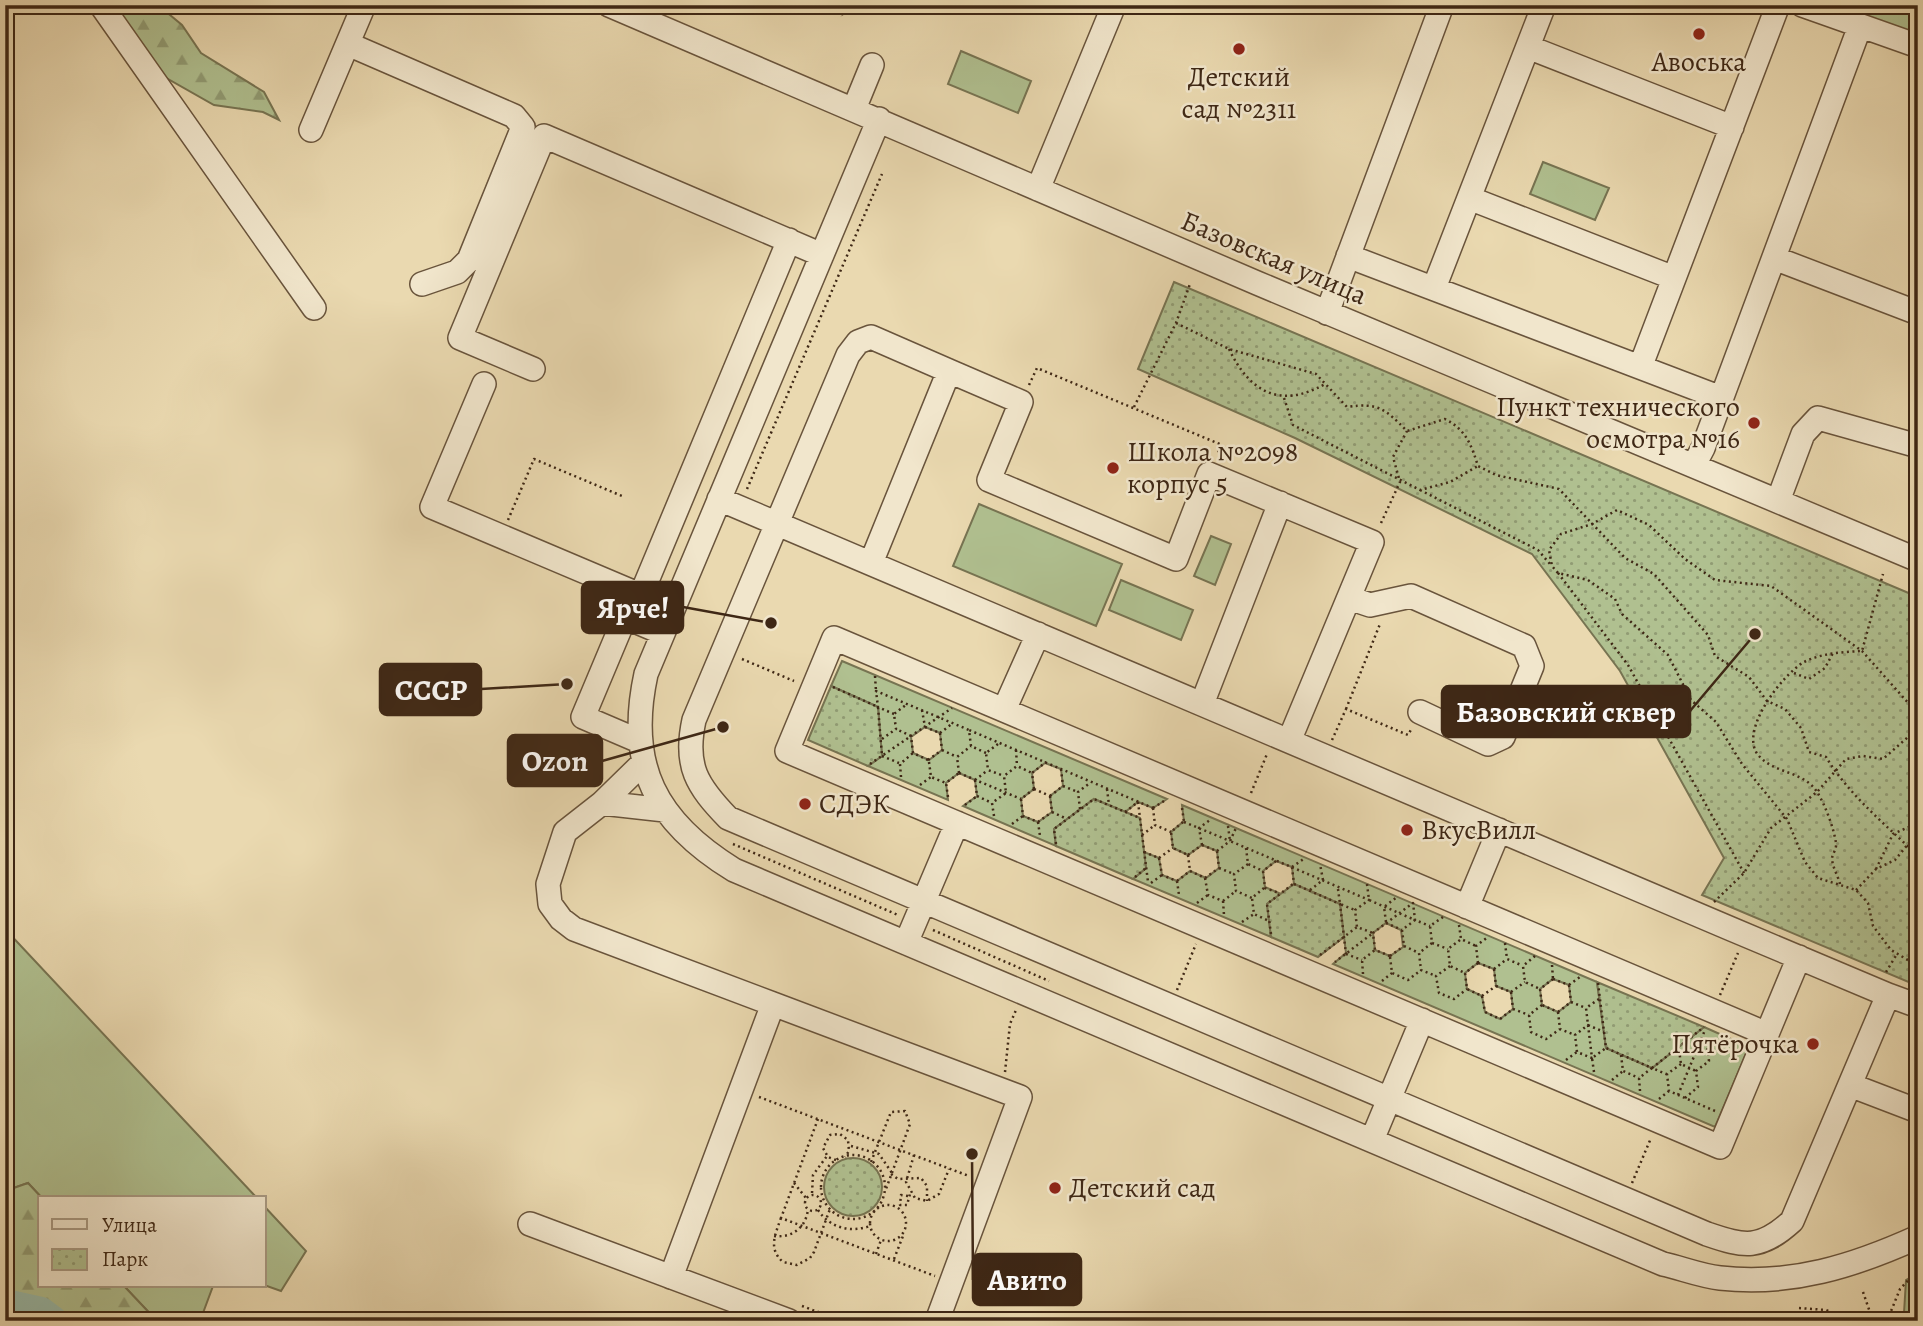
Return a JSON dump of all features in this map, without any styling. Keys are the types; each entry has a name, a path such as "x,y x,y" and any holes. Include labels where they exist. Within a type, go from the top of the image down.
{"street":[{"path":"101,5 314,308"},
{"path":"311,130 364,5"},
{"name":"Базовская улица","path":"609,5 1327,313 1918,560"},
{"path":"1038,189 1114,5"},
{"path":"1327,313 1442,5"},
{"path":"1434,288 1545,5"},
{"path":"1641,365 1778,5"},
{"path":"1802,5 1918,46"},
{"path":"1694,465 1860,26"},
{"path":"348,44 514,116 523,127 469,260 457,272 422,284"},
{"path":"1528,47 1732,127"},
{"path":"854,109 872,65"},
{"path":"879,119 822,255 729,503 673,609 646,674 638,709 642,752 665,810 683,834 734,870 911,933 1372,1140 1663,1264 1718,1278 1774,1280 1822,1273 1874,1257 1918,1237"},
{"path":"533,369 460,338 544,136 822,255"},
{"path":"1469,198 1674,278"},
{"path":"641,595 789,240"},
{"path":"1348,256 1641,365 1721,398"},
{"path":"1774,258 1918,313"},
{"path":"1282,738 1373,542 1209,474 1175,559 989,480 1021,402 871,337 858,342 848,355 694,720 689,743 692,768 704,793 728,818 1740,1245 1774,1238 1792,1221 1850,1084 1886,986"},
{"path":"871,563 949,371"},
{"path":"484,384 432,507 673,609"},
{"path":"1778,501 1803,433 1818,418 1918,446"},
{"path":"729,503 1799,957 1886,986 1918,1006"},
{"path":"1202,704 1280,503"},
{"path":"1349,598 1370,605 1411,596 1524,646 1532,666 1503,737 1488,744 1420,712"},
{"path":"642,752 583,717 625,617 663,633"},
{"path":"1004,710 1038,634"},
{"path":"1767,1034 1463,915 1236,818 1004,710 834,638 822,688 787,751 960,815 1203,928 1422,1020 1663,1114 1720,1147 1767,1034 1799,957"},
{"path":"642,752 602,803 565,831 548,884 550,904 561,919 574,929 1020,1097 937,1321"},
{"path":"602,803 665,810"},
{"path":"911,933 960,815"},
{"path":"1463,915 1499,830"},
{"path":"671,1277 773,1004"},
{"path":"1372,1140 1422,1020"},
{"path":"1850,1084 1918,1111"},
{"path":"530,1224 789,1321"}],"path":[{"path":"839,5 842,16"},
{"path":"729,503 882,174"},
{"path":"1134,407 1175,323 1190,284"},
{"path":"1175,323 1229,349 1316,374 1348,407 1364,404 1386,409 1407,431"},
{"path":"1229,349 1239,369 1256,387 1284,398 1308,394 1325,384"},
{"path":"1021,402 1037,368 1222,444 1209,474"},
{"path":"1284,398 1293,425 1538,550 1629,665 1744,873"},
{"path":"1373,542 1400,481 1393,457 1407,431 1445,419 1459,426 1470,440 1479,466 1496,475 1559,489 1625,558 1654,573 1709,635 1715,656 1749,677 1767,701 1785,709 1801,728 1809,752 1826,757 1834,770 1892,834 1918,856"},
{"path":"501,536 534,459 622,496"},
{"path":"1420,490 1450,482 1479,466"},
{"path":"1552,566 1549,550 1561,534 1592,524 1617,510 1649,525 1685,559 1715,580 1771,586 1862,651 1918,714"},
{"path":"1558,573 1588,580 1615,599 1622,614 1668,655 1691,700 1716,722 1742,764 1787,819 1805,862 1818,878 1856,890 1868,903 1873,926 1897,954 1918,967"},
{"path":"1862,651 1883,574"},
{"path":"1325,756 1389,601"},
{"path":"723,651 894,714"},
{"path":"1840,884 1832,859 1837,845 1817,792 1802,777 1776,769 1757,754 1753,740 1767,701 1792,672 1814,658 1833,653 1862,651"},
{"path":"1792,672 1809,678 1818,675 1833,653"},
{"path":"874,674 882,756"},
{"path":"876,691 1153,808"},
{"path":"894,714 907,704"},
{"path":"868,766 953,708"},
{"path":"1346,709 1408,734 1420,712"},
{"path":"922,710 925,727"},
{"path":"894,714 896,729"},
{"path":"940,733 953,723"},
{"path":"925,727 940,733"},
{"path":"881,740 896,729"},
{"path":"896,729 911,736"},
{"path":"1716,900 1744,873 1771,828 1787,819 1817,792 1846,759 1863,756 1883,758 1917,729"},
{"path":"968,730 971,746"},
{"path":"940,733 942,750"},
{"path":"911,736 913,754"},
{"path":"1217,851 1230,841 1236,818 1282,738"},
{"path":"986,753 999,743"},
{"path":"971,746 986,753"},
{"path":"957,757 971,746"},
{"path":"942,750 957,757"},
{"path":"929,760 942,750"},
{"path":"1016,750 1017,766"},
{"path":"986,753 988,770"},
{"path":"913,754 929,760"},
{"path":"900,764 913,754"},
{"path":"882,756 900,764"},
{"path":"957,757 959,773"},
{"path":"929,760 931,777"},
{"path":"1032,773 1046,762"},
{"path":"900,764 902,780"},
{"path":"1017,766 1032,773"},
{"path":"1004,776 1017,766"},
{"path":"1061,769 1063,786"},
{"path":"988,770 1004,776"},
{"path":"975,780 988,770"},
{"path":"959,773 1021,799"},
{"path":"946,783 959,773"},
{"path":"1032,773 1034,789"},
{"path":"1004,776 1006,793"},
{"path":"931,777 946,783"},
{"path":"917,787 931,777"},
{"path":"960,815 977,796 975,780"},
{"path":"1078,792 1092,782"},
{"path":"946,783 948,800"},
{"path":"1063,786 1078,792"},
{"path":"1050,796 1063,786"},
{"path":"1034,789 1050,796"},
{"path":"1021,799 1034,789"},
{"path":"1107,789 1109,805"},
{"path":"1078,792 1080,809"},
{"path":"992,803 1006,793"},
{"path":"977,796 992,803"},
{"path":"1050,796 1052,813"},
{"path":"1021,799 1023,816"},
{"path":"1056,846 1054,829 1094,799 1140,818"},
{"path":"1153,808 1167,799"},
{"path":"1125,812 1138,802"},
{"path":"1138,802 1148,885 1161,875"},
{"path":"992,803 994,820"},
{"path":"1182,805 1184,821"},
{"path":"1153,808 1155,825"},
{"path":"1052,813 1067,819"},
{"path":"1038,822 1052,813"},
{"path":"1023,816 1038,822"},
{"path":"1009,826 1023,816"},
{"path":"1199,828 1213,818"},
{"path":"1230,841 1236,818"},
{"path":"1184,821 1430,926"},
{"path":"1171,832 1184,821"},
{"path":"1038,822 1040,839"},
{"path":"1856,890 1876,869 1892,834 1918,823"},
{"path":"1155,825 1171,832"},
{"path":"1142,835 1155,825"},
{"path":"1199,828 1202,845"},
{"path":"1171,832 1173,848"},
{"path":"1876,869 1895,860 1918,832"},
{"path":"730,843 911,933 1050,981"},
{"path":"1202,845 1217,851"},
{"path":"1188,855 1202,845"},
{"path":"1173,848 1188,855"},
{"path":"1159,858 1173,848"},
{"path":"1245,848 1248,864"},
{"path":"1217,851 1219,868"},
{"path":"1144,852 1159,858"},
{"path":"1188,855 1190,871"},
{"path":"1159,858 1161,875"},
{"path":"1292,867 1305,858"},
{"path":"1263,871 1276,861"},
{"path":"1248,864 1263,871"},
{"path":"1234,874 1248,864"},
{"path":"1320,864 1322,880"},
{"path":"1292,867 1294,884"},
{"path":"1133,878 1146,868"},
{"path":"1219,868 1234,874"},
{"path":"1205,878 1219,868"},
{"path":"1190,871 1205,878"},
{"path":"1177,881 1190,871"},
{"path":"1263,871 1265,888"},
{"path":"1234,874 1236,891"},
{"path":"1161,875 1177,881"},
{"path":"1205,878 1208,895"},
{"path":"1309,891 1322,880"},
{"path":"1177,881 1179,898"},
{"path":"1294,884 1355,910"},
{"path":"1271,937 1267,904 1294,884"},
{"path":"1367,884 1369,900"},
{"path":"1338,887 1346,954"},
{"path":"1265,888 1281,894"},
{"path":"1252,898 1265,888"},
{"path":"1236,891 1252,898"},
{"path":"1223,901 1236,891"},
{"path":"1208,895 1223,901"},
{"path":"1194,905 1208,895"},
{"path":"1384,907 1397,897"},
{"path":"1252,898 1254,914"},
{"path":"1355,910 1369,900"},
{"path":"1223,901 1224,918"},
{"path":"1333,964 1413,904 1415,920"},
{"path":"1384,907 1386,923"},
{"path":"1355,910 1357,927"},
{"path":"1254,914 1269,921"},
{"path":"1240,924 1254,914"},
{"path":"1448,950 1461,939 1463,915"},
{"path":"1430,926 1444,916"},
{"path":"1402,930 1415,920"},
{"path":"1386,923 1402,930"},
{"path":"1430,926 1432,943"},
{"path":"1318,957 1357,927"},
{"path":"1357,927 1373,933"},
{"path":"1170,1006 1203,928"},
{"path":"1402,930 1404,947"},
{"path":"1373,933 1375,950"},
{"path":"1476,946 1490,936"},
{"path":"1461,939 1476,946"},
{"path":"1432,943 1448,950"},
{"path":"1419,953 1432,943"},
{"path":"1505,943 1507,959"},
{"path":"1476,946 1478,962"},
{"path":"1404,947 1419,953"},
{"path":"1390,957 1404,947"},
{"path":"1375,950 1390,957"},
{"path":"1362,960 1375,950"},
{"path":"1448,950 1450,966"},
{"path":"1419,953 1421,970"},
{"path":"1346,954 1362,960"},
{"path":"1886,986 1897,954"},
{"path":"1522,966 1536,956"},
{"path":"1390,957 1392,973"},
{"path":"1507,959 1522,966"},
{"path":"1494,969 1507,959"},
{"path":"1362,960 1363,977"},
{"path":"1478,962 1494,969"},
{"path":"1465,973 1478,962"},
{"path":"1551,962 1553,979"},
{"path":"1450,966 1465,973"},
{"path":"1436,976 1450,966"},
{"path":"1522,966 1525,982"},
{"path":"1494,969 1496,986"},
{"path":"1392,973 1408,980 1421,970"},
{"path":"1421,970 1436,976"},
{"path":"1379,983 1392,973"},
{"path":"1465,973 1467,989"},
{"path":"1569,985 1582,975"},
{"path":"1436,976 1438,993 1454,999 1467,989"},
{"path":"1553,979 1569,985"},
{"path":"1540,989 1553,979"},
{"path":"1525,982 1540,989"},
{"path":"1511,992 1525,982"},
{"path":"1597,982 1606,1048"},
{"path":"1569,985 1571,1002"},
{"path":"1496,986 1511,992"},
{"path":"1482,996 1496,986"},
{"path":"1467,989 1482,996"},
{"path":"1540,989 1542,1005"},
{"path":"1511,992 1513,1009"},
{"path":"1482,996 1485,1012 1500,1019 1513,1009"},
{"path":"1586,1008 1600,998"},
{"path":"1571,1002 1586,1008"},
{"path":"1558,1012 1571,1002"},
{"path":"1542,1005 1558,1012"},
{"path":"1529,1016 1542,1005"},
{"path":"999,1089 1004,1073 1010,1024 1017,1008"},
{"path":"1586,1008 1594,1075"},
{"path":"1513,1009 1529,1016"},
{"path":"1558,1012 1560,1029"},
{"path":"1529,1016 1531,1032 1546,1039 1560,1029"},
{"path":"1588,1025 1604,1032"},
{"path":"1575,1035 1588,1025"},
{"path":"1639,1078 1706,1028"},
{"path":"1560,1029 1575,1035"},
{"path":"1575,1035 1577,1052"},
{"path":"1692,1038 1707,1044 1708,1052 1709,1061 1696,1071"},
{"path":"1592,1058 1606,1048"},
{"path":"1606,1048 1667,1074"},
{"path":"1679,1048 1681,1064"},
{"path":"1577,1052 1592,1058"},
{"path":"1564,1062 1577,1052"},
{"path":"1621,1055 1623,1071"},
{"path":"1681,1064 1696,1071"},
{"path":"1667,1074 1681,1064"},
{"path":"1623,1071 1639,1078"},
{"path":"1610,1082 1623,1071"},
{"path":"1685,1098 1698,1087 1696,1071"},
{"path":"1667,1074 1669,1091"},
{"path":"1639,1078 1640,1095"},
{"path":"740,1090 988,1183"},
{"path":"1626,1199 1663,1114 1656,1101 1669,1091"},
{"path":"1669,1091 1721,1114"},
{"path":"871,1162 891,1112 905,1111 909,1114 910,1125 883,1197 874,1211 871,1225 874,1234 882,1239 897,1239 905,1229"},
{"path":"818,1119 774,1236 773,1244 778,1258 790,1265 797,1265 810,1258 830,1209"},
{"path":"812,1194 813,1175 827,1156 824,1143 830,1135 840,1134 850,1146 874,1152 898,1179 917,1177 924,1181 926,1200"},
{"path":"845,1157 850,1146"},
{"path":"883,1197 883,1179 878,1168 871,1162 858,1156 845,1157 826,1169 821,1186 830,1209 848,1219 865,1216 885,1205 907,1205 909,1195 906,1177 914,1155"},
{"path":"827,1156 837,1160"},
{"path":"878,1168 886,1163"},
{"path":"894,1260 905,1229 905,1217 899,1206 901,1195 926,1200 939,1194 950,1168"},
{"path":"774,1236 793,1234 802,1226 808,1209 806,1198 794,1183"},
{"path":"806,1198 812,1194"},
{"path":"812,1194 822,1201 818,1210"},
{"path":"808,1209 818,1210 826,1219 846,1229 871,1225"},
{"path":"781,1218 951,1282"},
{"path":"876,1254 882,1239"},
{"path":"1887,1321 1900,1289 1918,1270"},
{"path":"1863,1292 1873,1321"},
{"path":"1799,1308 1826,1310 1852,1321"}],"green space":[{"path":"113,5 158,5 182,25 201,53 264,92 279,120 263,112 214,105 154,71"},
{"path":"1833,5 1918,5 1918,35"},
{"path":"961,51 1031,81 1018,113 948,84"},
{"path":"1543,162 1609,188 1595,220 1530,194"},
{"path":"1174,282 1918,597 1918,986 1702,895 1724,858 1620,671 1532,554 1295,438 1138,369"},
{"path":"979,504 1122,564 1096,626 953,566"},
{"path":"1211,536 1231,544 1215,585 1194,576"},
{"path":"1121,580 1193,610 1181,640 1109,610"},
{"path":"842,661 1167,799 1153,808 1138,802 1125,812 1094,799 1054,829 1056,846 963,806 977,796 975,780 959,773 946,783 948,800 868,766 882,756 878,707 831,686","holes":["925,727 940,733 942,750 929,760 913,753 911,737","1045,763 1061,769 1063,786 1050,796 1052,812 1038,822 1023,816 1021,799 1034,789 1032,773"]},
{"path":"831,686 878,707 882,756 868,766 808,740"},
{"path":"1094,799 1140,818 1146,868 1133,879 1056,846 1054,829"},
{"path":"1182,805 1597,982 1606,1048 1652,1068 1704,1027 1749,1047 1715,1127 1333,964 1346,953 1340,904 1294,884 1292,867 1276,861 1263,871 1265,887 1281,894 1267,904 1271,937 1133,879 1146,868 1144,852 1159,858 1162,875 1177,881 1190,871 1206,878 1219,868 1217,851 1202,845 1188,855 1173,848 1171,832 1184,821","holes":["1386,923 1401,930 1403,947 1390,956 1375,950 1373,933","1478,963 1494,969 1496,986 1511,992 1513,1009 1500,1019 1485,1012 1482,996 1467,989 1465,973","1553,979 1569,985 1571,1002 1558,1012 1542,1005 1540,989"]},
{"path":"1294,884 1340,904 1344,937 1318,957 1271,937 1267,904"},
{"path":"5,929 255,1196 40,1196 28,1183 5,1191"},
{"path":"1597,982 1704,1027 1652,1068 1606,1048"},
{"path":"847,1158 859,1158 874,1166 882,1181 882,1193 874,1208 859,1216 847,1216 832,1208 824,1193 824,1181 832,1166"},
{"path":"28,1183 40,1196 38,1196 38,1288 126,1288 157,1321 5,1321 5,1191"},
{"path":"266,1208 306,1251 281,1291 266,1286"},
{"path":"1918,1273 1918,1317 1904,1313 1906,1280"},
{"path":"126,1288 212,1288 200,1321 157,1321"}],"waterway":[{"path":"5,1304 41,1312 53,1321"}],"place":[{"name":"Авоська","path":"1699,34"},
{"name":"Детский сад №2311","path":"1239,49"},
{"name":"Пункт технического осмотра №16","path":"1754,423"},
{"name":"Школа №2098 корпус 5","path":"1113,468"},
{"name":"Ярче!","path":"771,623"},
{"name":"Базовский сквер","path":"1755,634"},
{"name":"СССР","path":"567,684"},
{"name":"Ozon","path":"723,727"},
{"name":"СДЭК","path":"805,804"},
{"name":"ВкусВилл","path":"1407,830"},
{"name":"Пятёрочка","path":"1813,1044"},
{"name":"Авито","path":"972,1154"},
{"name":"Детский сад","path":"1055,1188"}]}
